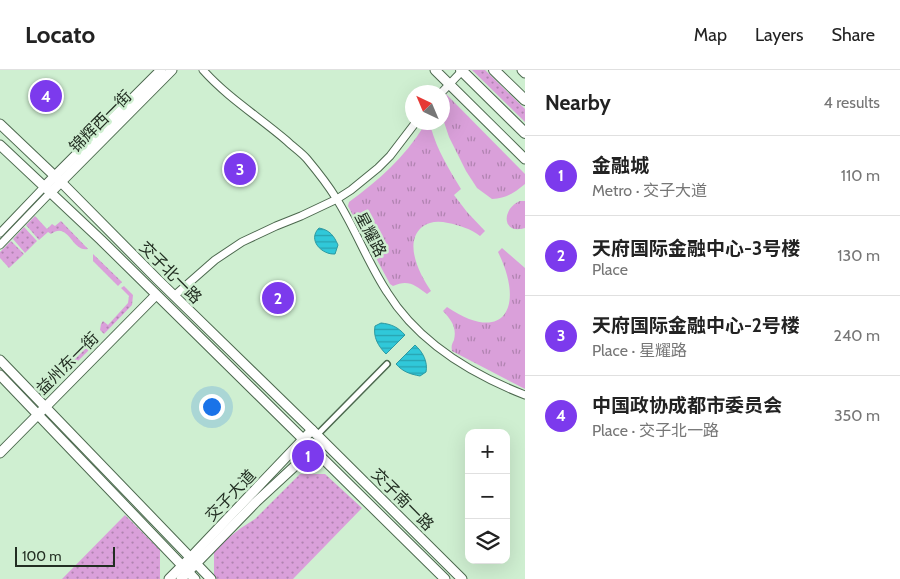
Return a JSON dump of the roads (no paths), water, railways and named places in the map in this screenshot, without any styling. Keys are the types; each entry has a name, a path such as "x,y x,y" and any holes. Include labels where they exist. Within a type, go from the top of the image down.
{"main road":[{"path":"494,70 525,100"},
{"path":"462,71 525,133"}],"street":[{"name":"锦辉西一街","path":"58,179 161,70"},
{"name":"锦辉西一街","path":"47,190 172,70"},
{"name":"星耀路","path":"203,70 221,88 306,158 336,199 387,293 416,328 461,364 525,395"},
{"path":"435,70 525,159"},
{"path":"522,70 525,73"},
{"path":"449,84 462,71"},
{"name":"交子北一路","path":"0,124 317,435"},
{"path":"174,296 215,260 242,242 301,216 351,190 390,156 410,130"},
{"name":"交子北一路","path":"0,144 101,240 313,448"},
{"path":"0,232 47,190"},
{"path":"0,244 47,190"},
{"name":"益州东一街","path":"0,453 156,295"},
{"path":"0,360 211,579"},
{"path":"317,435 387,364"},
{"path":"0,375 195,579"},
{"name":"交子大道","path":"193,560 303,439 317,435"},
{"name":"交子大道","path":"168,579 185,568 313,448 317,435"},
{"name":"交子南一路","path":"317,435 462,579"},
{"name":"交子南一路","path":"313,448 445,579"},
{"name":"交子大道","path":"181,579 185,568"}],"water":[{"path":"319,228 329,232 335,239 338,245 335,254 325,252 315,242 316,233"},
{"path":"381,323 394,326 405,335 386,354 375,338 375,326"},
{"path":"415,345 426,361 426,372 420,376 401,369 396,364"}],"place":[{"name":"中国政协成都市委员会","path":"46,96"},
{"name":"天府国际金融中心-2号楼","path":"240,169"},
{"name":"天府国际金融中心-3号楼","path":"278,298"},
{"name":"金融城","path":"308,456"}]}
